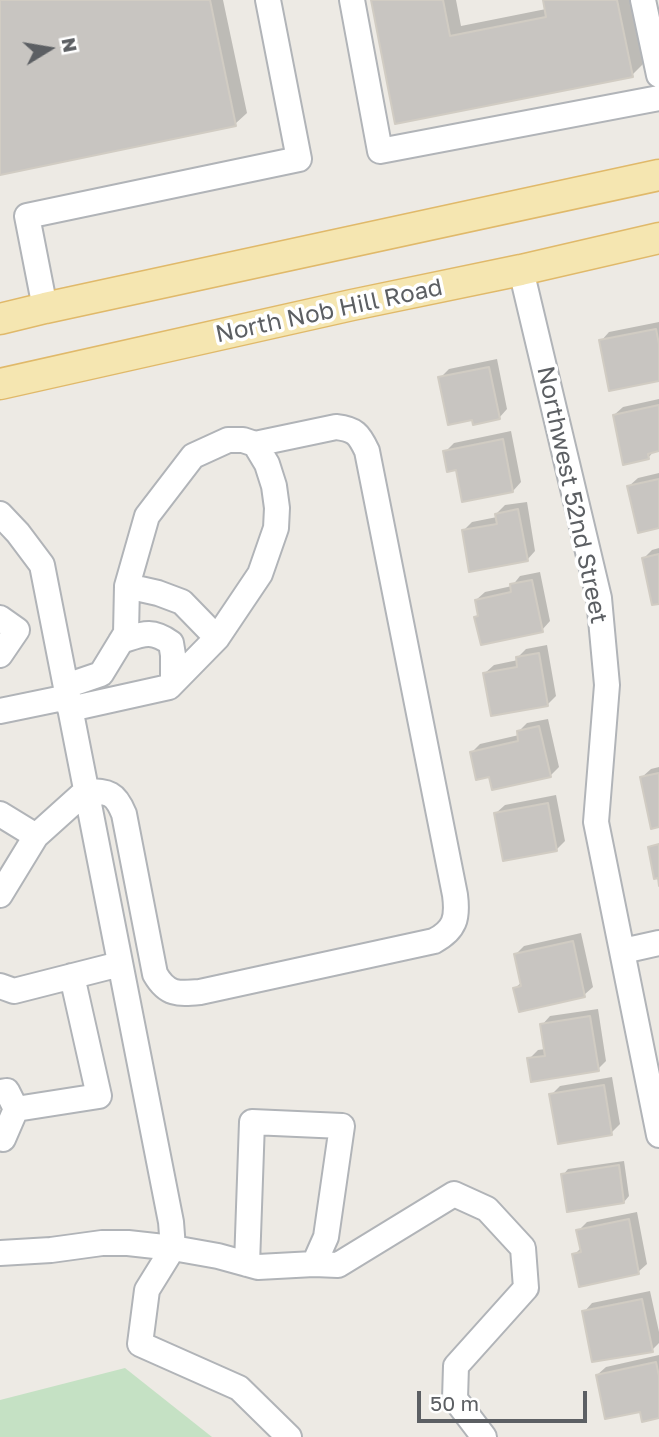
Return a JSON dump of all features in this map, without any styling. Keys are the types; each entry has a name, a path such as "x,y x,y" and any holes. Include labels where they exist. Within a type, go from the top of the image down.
{"main road":[{"path":"0,319 659,175"},
{"name":"North Nob Hill Road","path":"0,384 659,238"}],"street":[{"path":"45,308 27,216 299,159 268,0"},
{"path":"352,0 380,151 659,97"},
{"path":"643,0 659,75"},
{"name":"Northwest 52nd Street","path":"521,270 599,598 607,685 596,822 659,1135"},
{"path":"0,895 36,836 86,791 107,792 120,803 124,814 155,974 167,989 175,993 200,992 434,941 447,934 454,922 457,910 455,895 367,451 357,434 349,428 336,427 256,443 228,440 193,456 147,516 127,586 126,633 101,674 68,697"},
{"path":"0,711 68,697 169,687 217,638 260,574 276,528 275,486 256,443"},
{"path":"0,514 42,565 171,1222 173,1248 147,1290 140,1344 239,1388 289,1437"},
{"path":"127,586 182,602 217,638"},
{"path":"0,618 17,630 0,655"},
{"path":"121,641 149,633 171,643 173,682"},
{"path":"0,814 36,836"},
{"path":"623,951 659,943"},
{"path":"5,996 120,964"},
{"path":"0,1138 3,1139 8,1100 99,1096 72,976"},
{"path":"247,1264 252,1122 342,1126 326,1237 313,1264"},
{"path":"0,1253 128,1243 173,1248 258,1267 338,1265 454,1194 487,1209 523,1248 526,1288 456,1366 455,1399 484,1437"}],"green space":[{"path":"125,1368 212,1437 0,1437 0,1400"}],"building":[{"path":"0,0 210,0 236,126 0,175"},
{"path":"371,0 443,0 450,36 546,17 543,0 617,0 633,77 395,124"},
{"path":"656,329 659,344 659,381 609,391 599,340"},
{"path":"489,367 500,419 473,425 472,420 448,425 438,377"},
{"path":"659,405 659,451 648,454 649,459 623,465 613,415"},
{"path":"503,439 513,492 462,502 456,470 447,472 443,451"},
{"path":"659,479 659,528 638,533 627,486"},
{"path":"518,509 528,561 469,572 462,530 497,524 495,514"},
{"path":"659,554 659,604 652,605 642,558"},
{"path":"532,580 543,632 481,645 474,617 478,616 475,600 511,592 510,584"},
{"path":"539,653 548,706 491,716 483,673 517,667 516,657"},
{"path":"539,726 551,777 492,790 489,777 476,780 470,752 518,741 517,731"},
{"path":"659,773 659,827 651,829 640,777"},
{"path":"548,803 557,851 503,861 494,813"},
{"path":"659,844 659,886 658,878 654,879 648,847"},
{"path":"573,941 585,997 519,1012 513,988 521,986 514,954"},
{"path":"590,1016 599,1071 531,1082 527,1058 545,1056 540,1024"},
{"path":"604,1085 612,1135 558,1144 549,1094"},
{"path":"619,1165 624,1203 567,1212 561,1174"},
{"path":"629,1219 639,1274 579,1287 572,1254 581,1252 576,1230"},
{"path":"642,1299 653,1352 592,1362 582,1311"},
{"path":"656,1362 659,1376 659,1418 642,1422 640,1412 605,1419 596,1375"}]}
